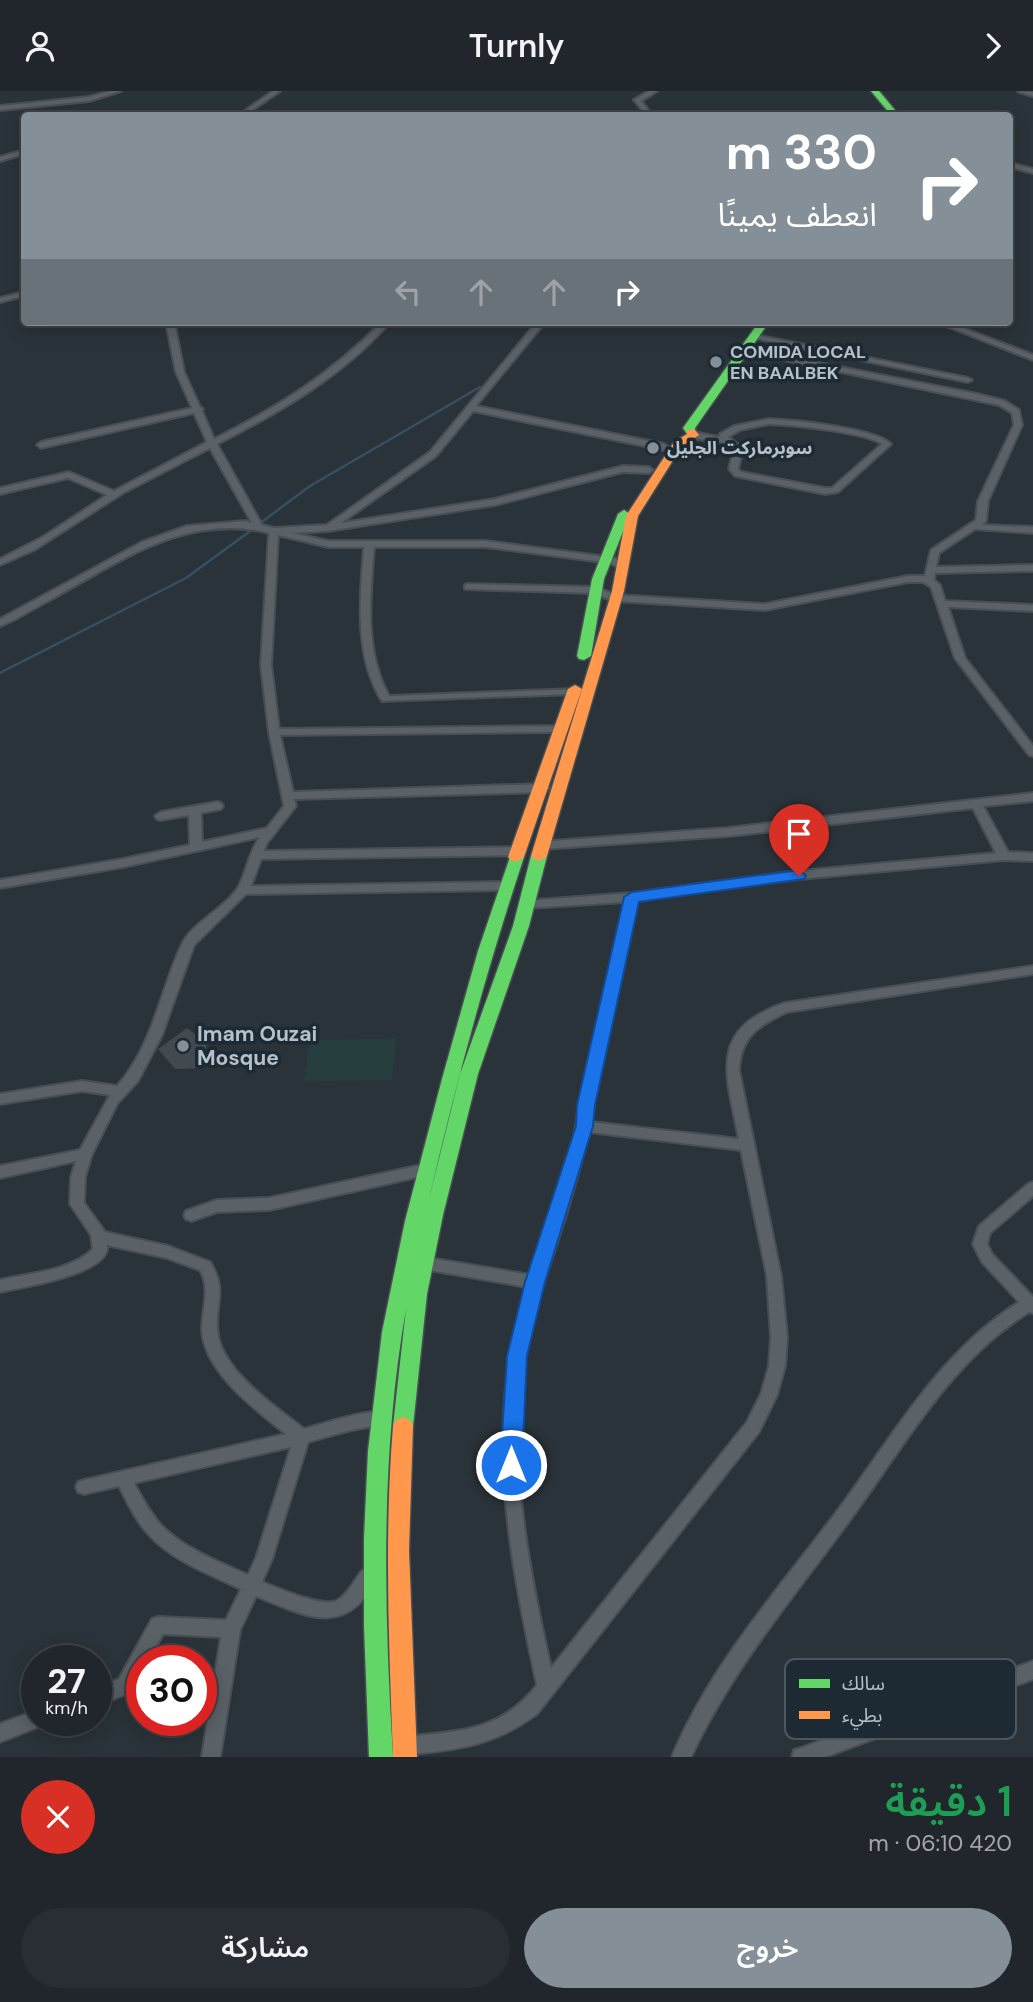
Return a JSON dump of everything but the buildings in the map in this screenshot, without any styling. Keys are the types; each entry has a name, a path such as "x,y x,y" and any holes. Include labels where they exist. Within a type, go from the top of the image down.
{"main road":[{"path":"875,91 892,112"},
{"path":"884,91 902,112"},
{"path":"405,1752 398,1564 399,1466 409,1352 424,1263 469,1073 528,904 542,845 624,567 629,528 638,505 678,444 693,435 689,428 751,336"},
{"path":"382,1757 375,1618 382,1418 387,1361 402,1273 426,1170 507,883 544,788 575,691 605,559 623,516 664,447 751,336"},
{"path":"507,883 531,884"},
{"path":"495,923 521,926"}],"street":[{"path":"0,108 89,99 118,91"},
{"path":"246,112 277,91"},
{"path":"646,112 637,100 654,91"},
{"path":"1021,91 1033,94"},
{"path":"0,159 21,153"},
{"path":"1013,166 1033,171"},
{"path":"0,300 21,295"},
{"path":"171,326 180,372 199,409 212,443 258,526"},
{"path":"0,562 114,495 257,421 323,377 381,326"},
{"path":"328,528 420,465 472,408 538,326"},
{"path":"950,326 1033,358"},
{"path":"751,336 968,380"},
{"path":"751,336 977,397 1012,409 1018,416 1018,425 988,489 982,518 976,527 937,548 932,555 931,575 960,658 1033,753"},
{"path":"472,408 664,447"},
{"path":"41,445 199,409"},
{"path":"693,435 726,442 739,448 733,469 738,474 825,491 835,490 887,444 870,437 782,422 740,428 723,436 726,442"},
{"path":"274,531 328,528 495,502 623,469 649,470"},
{"path":"0,491 69,475 114,495"},
{"path":"0,624 116,559 178,530 245,524 317,542 369,545 486,544 605,559 624,567"},
{"path":"976,527 1033,530"},
{"path":"0,1286 90,1261 101,1251 100,1237 77,1204 78,1177 85,1154 120,1091 133,1077 155,1035 188,943 243,890 256,855 289,810 274,732 266,665 274,531"},
{"path":"369,545 365,622 376,676 386,698 575,691"},
{"path":"468,587 596,591 615,598 765,607 931,575 1033,568"},
{"path":"942,604 1033,608"},
{"path":"274,732 563,729"},
{"path":"288,796 544,788"},
{"path":"542,845 728,832 1033,797"},
{"path":"977,805 1004,856"},
{"path":"162,816 217,806"},
{"path":"195,810 196,846"},
{"path":"0,884 271,831"},
{"path":"256,855 519,851"},
{"path":"528,904 632,897 799,876 1004,856 1033,857"},
{"path":"243,890 507,883"},
{"path":"547,1688 526,1597 511,1488 511,1417 517,1356 535,1282 584,1126 586,1105 632,897"},
{"path":"405,1752 490,1734 510,1725 531,1708 753,1427 769,1395 777,1366 776,1300 732,1058 739,1039 759,1019 798,1005 1033,970"},
{"path":"0,1099 82,1086 120,1091"},
{"path":"584,1126 749,1146"},
{"path":"0,1172 85,1154"},
{"path":"191,1215 217,1206 269,1204 426,1170"},
{"path":"681,1757 717,1683 774,1603 865,1487 916,1408 975,1342 1001,1319 1031,1305 987,1258 980,1244 984,1230 1033,1188"},
{"path":"100,1237 168,1252 205,1266 214,1285 209,1310 210,1335 216,1352 241,1388 302,1437"},
{"path":"424,1263 535,1282"},
{"path":"84,1487 124,1480 347,1424 382,1418"},
{"path":"211,1757 231,1629 253,1584 302,1437"},
{"path":"124,1480 160,1535 189,1557 309,1607 332,1610 351,1599 376,1565"},
{"path":"112,1691 125,1686 158,1625 231,1629"},
{"path":"0,1733 21,1725"},
{"path":"801,1757 848,1739"}],"green space":[{"path":"396,1039 392,1080 304,1081 310,1040"}],"waterway":[{"path":"259,524 310,486 480,387"},
{"path":"0,673 186,578 253,529"}],"traffic: fast":[{"path":"875,91 892,112"},
{"path":"691,432 689,428 761,326"},
{"path":"584,656 598,579 624,514"},
{"path":"403,1426 417,1294 434,1215 469,1074 521,926 539,856"},
{"path":"381,1757 375,1626 375,1538 378,1451 386,1369 406,1258 432,1148 476,983 516,857"}],"traffic: slow":[{"path":"539,856 618,591 632,516 678,444 693,435 691,432"},
{"path":"516,857 575,689"},
{"path":"403,1426 398,1550 405,1757"}],"place":[{"name":"COMIDA LOCAL EN BAALBEK","path":"716,362"},
{"name":"سوبرماركت الجليل","path":"653,448"},
{"name":"Imam Ouzai Mosque","path":"183,1046"}],"route":[{"path":"511,1465 511,1417 517,1356 535,1282 554,1230 584,1126 586,1105 632,897 799,876"}]}
